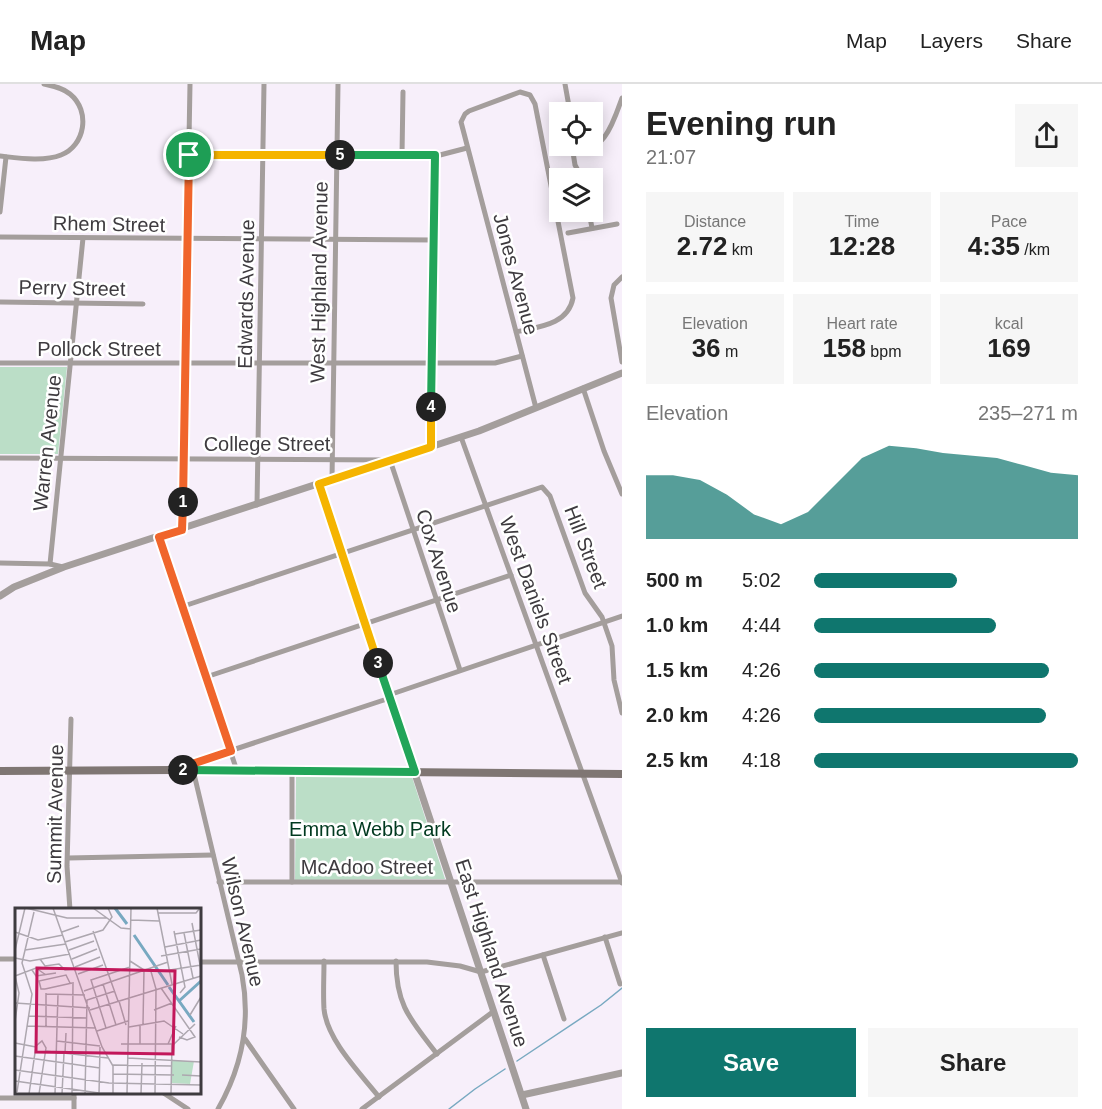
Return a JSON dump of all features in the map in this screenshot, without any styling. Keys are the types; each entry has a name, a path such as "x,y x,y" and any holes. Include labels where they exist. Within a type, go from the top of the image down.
{"main road":[{"path":"0,771 174,770 622,774"}],"street":[{"path":"0,212 3,156 57,157 73,147 82,133 82,116 74,97 68,92 44,84"},
{"path":"182,530 190,84"},
{"name":"Edwards Avenue","path":"257,505 264,84"},
{"name":"West Highland Avenue","path":"332,480 338,84"},
{"path":"565,84 568,102"},
{"path":"402,155 403,92"},
{"name":"Jones Avenue","path":"516,332 560,320 568,312 573,298 536,111 530,95 520,92 515,92 465,114 461,122 467,148 536,408"},
{"path":"603,139 607,136 622,98"},
{"path":"189,155 435,155 467,148"},
{"path":"431,447 435,155"},
{"path":"591,222 592,228"},
{"path":"568,233 617,224"},
{"name":"Rhem Street","path":"0,237 434,240"},
{"name":"Warren Avenue","path":"50,564 83,238"},
{"path":"622,277 614,285 611,298 622,362"},
{"name":"Perry Street","path":"0,302 143,304"},
{"name":"Pollock Street","path":"0,363 495,363 522,356"},
{"path":"0,596 14,587 64,567 431,447 622,373"},
{"path":"583,388 604,451 622,494"},
{"name":"West Daniels Street","path":"461,436 622,882"},
{"name":"College Street","path":"0,458 390,460"},
{"name":"Cox Avenue","path":"390,460 460,670"},
{"path":"319,484 415,772"},
{"name":"Hill Street","path":"486,506 538,487 546,489 550,495 585,593 604,622 612,646 614,680 622,713"},
{"path":"184,606 486,506"},
{"path":"159,537 184,606 237,771"},
{"path":"0,563 50,564 64,567"},
{"path":"206,677 511,575"},
{"path":"174,770 622,616"},
{"name":"Summit Avenue","path":"70,908 68,858 71,719"},
{"path":"292,771 292,882"},
{"name":"East Highland Avenue","path":"415,772 526,1109"},
{"name":"Wilson Avenue","path":"194,774 239,962 246,1001 244,1039 235,1075 218,1109"},
{"path":"68,858 213,855"},
{"name":"McAdoo Street","path":"219,882 622,882"},
{"path":"201,962 396,961 441,963 481,972 622,933"},
{"path":"604,938 620,984"},
{"path":"543,955 564,1019"},
{"path":"324,961 324,1010 328,1024 336,1041 379,1097"},
{"path":"396,961 398,990 404,1008 412,1023 437,1054"},
{"path":"362,1109 494,1011"},
{"path":"244,1039 294,1109"},
{"path":"522,1095 622,1073"},
{"path":"165,1094 188,1109"},
{"path":"0,1098 74,1095 74,1109"}],"green space":[{"path":"0,367 67,367 58,454 0,454"},
{"name":"Emma Webb Park","path":"296,777 412,777 445,879 295,880"}],"waterway":[{"path":"517,1061 601,1005 622,988"},
{"path":"449,1109 505,1069"}],"route":[{"path":"189,155 435,155 431,447 319,484 415,772 174,770 231,751 159,537 182,530 189,155"}]}
